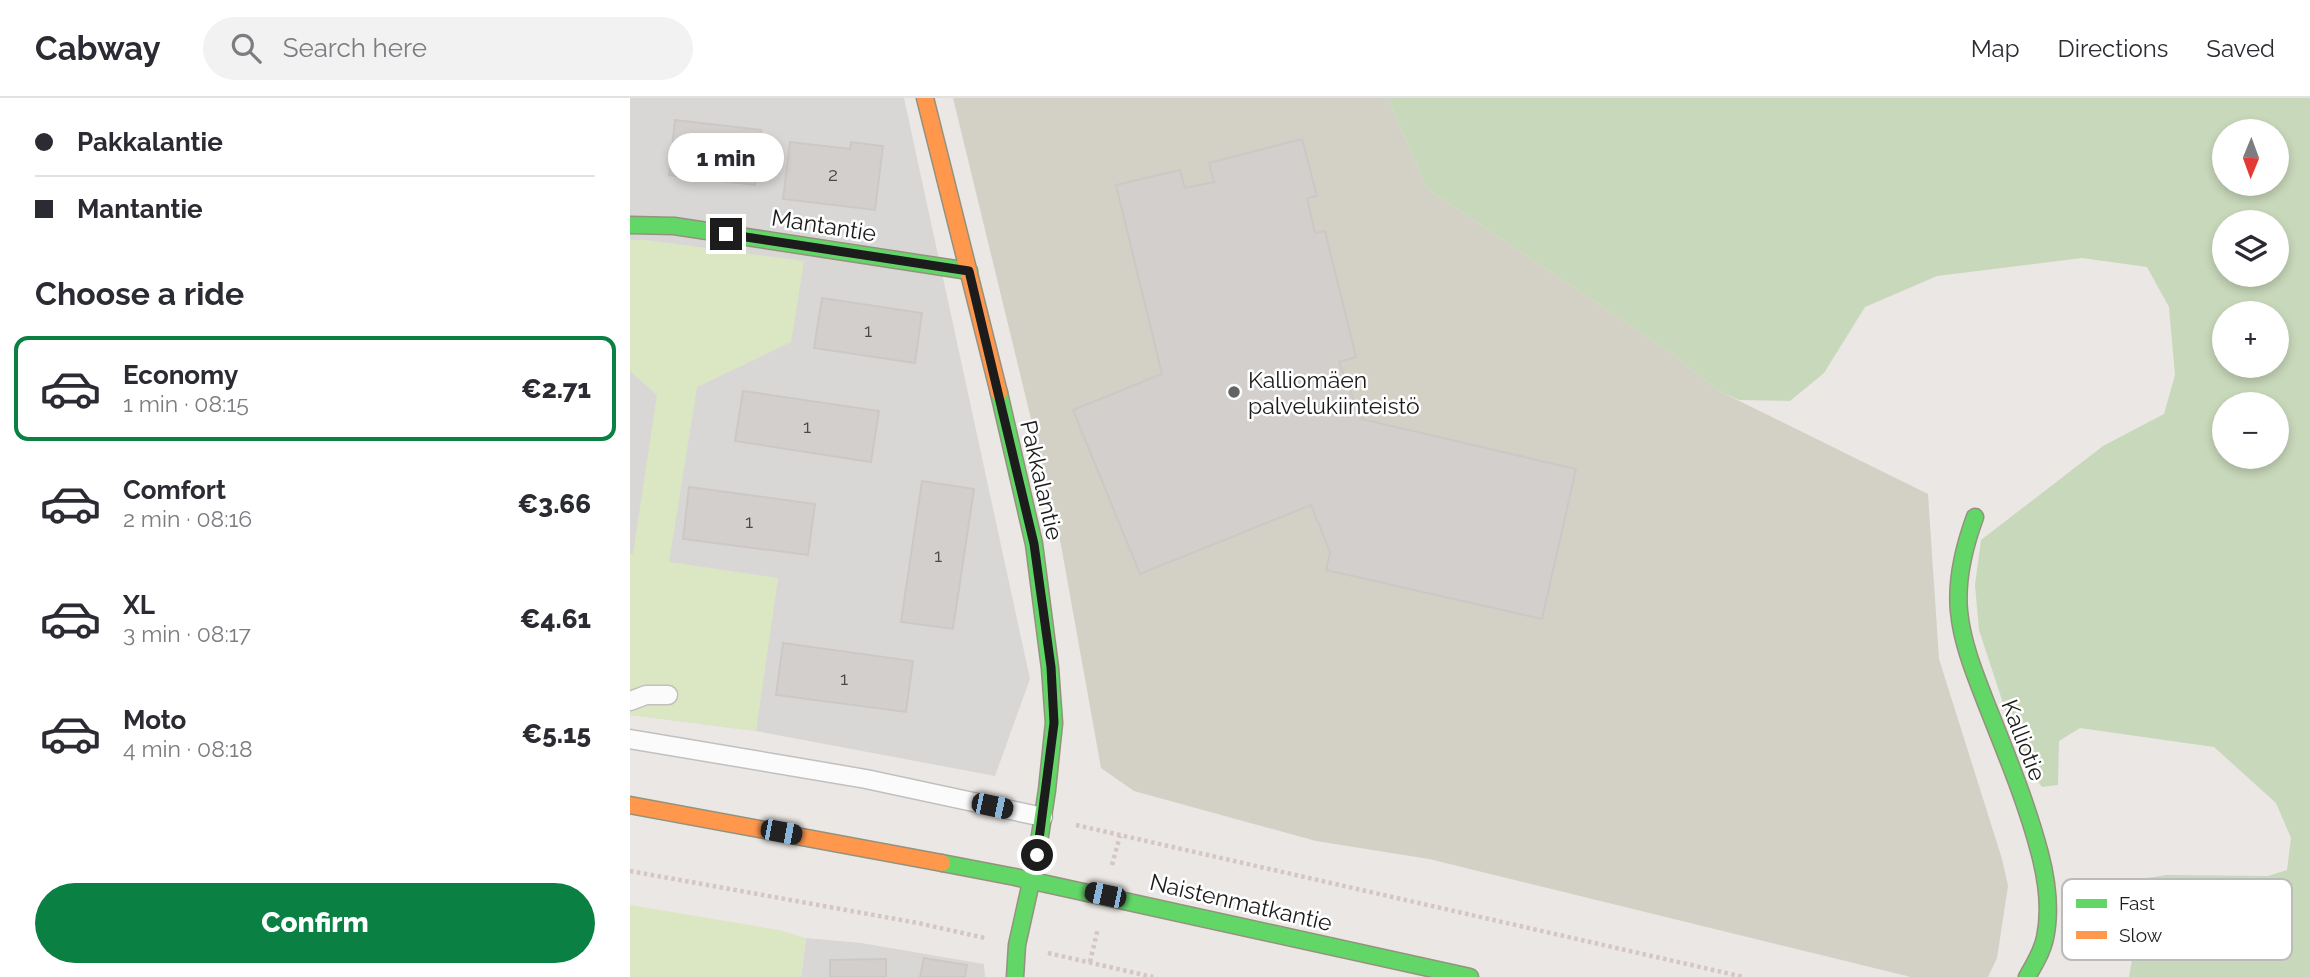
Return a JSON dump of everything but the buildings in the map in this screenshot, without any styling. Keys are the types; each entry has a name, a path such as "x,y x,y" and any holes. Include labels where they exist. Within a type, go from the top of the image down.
{"street":[{"name":"Pakkalantie","path":"925,98 1034,544 1051,667 1054,723 1043,817 1017,946 1015,977"},
{"name":"Mantantie","path":"630,225 674,226 969,271"},
{"name":"Kalliotie","path":"1975,517 1964,548 1959,581 1959,612 1985,704 2035,834 2046,884 2048,906 2045,940 2027,977"},
{"name":"Naistenmatkantie","path":"630,805 1031,880 1471,977"}],"lane":[{"path":"630,701 646,695 668,695"},
{"path":"630,739 866,779 1043,817"}],"path":[{"path":"1043,817 1744,977"},
{"path":"630,871 918,923 1153,977"}],"shaded area":[{"path":"630,98 904,98 1030,679 995,776 756,731 630,715"},
{"path":"953,98 1388,98 1426,188 1670,352 1719,391 1928,494 1939,659 2002,859 2008,886 1997,958 1988,977 1911,977 1429,859 1316,841 1134,791 1101,768 1059,534"},
{"path":"806,938 861,943 984,964 985,977 801,977"}],"green space":[{"path":"1388,98 2310,98 2310,977 2129,977 2132,960 2292,960 2292,879 2140,879 2167,875 2268,876 2287,870 2291,838 2276,803 2214,747 2080,728 2059,741 2058,785 2042,787 2021,758 1979,630 1975,585 1981,540 2103,446 2164,414 2175,375 2169,307 2147,267 2082,258 1937,276 1865,307 1824,373 1790,401 1739,400 1719,391 1670,352 1426,188"},
{"path":"630,240 804,261 791,342 697,387 669,562 778,578 756,731 630,715 630,554 633,554 657,395 630,371"},
{"path":"630,905 779,930 806,938 801,977 630,977"}],"traffic: fast":[{"path":"630,225 674,226 969,271"},
{"path":"999,393 1034,544 1050,668 1054,723 1047,790 1037,855 1017,945 1015,977"},
{"path":"1975,517 1964,551 1960,575 1958,599 1961,623 1974,672 2029,817 2046,885 2048,917 2045,938 2027,977"},
{"path":"942,863 1470,977"}],"traffic: slow":[{"path":"925,98 999,393"},
{"path":"630,805 942,863"}],"place":[{"name":"Kalliomäen palvelukiinteistö","path":"1234,392"}],"route":[{"path":"726,234 969,271 1034,544 1051,667 1054,723 1037,855"}]}
